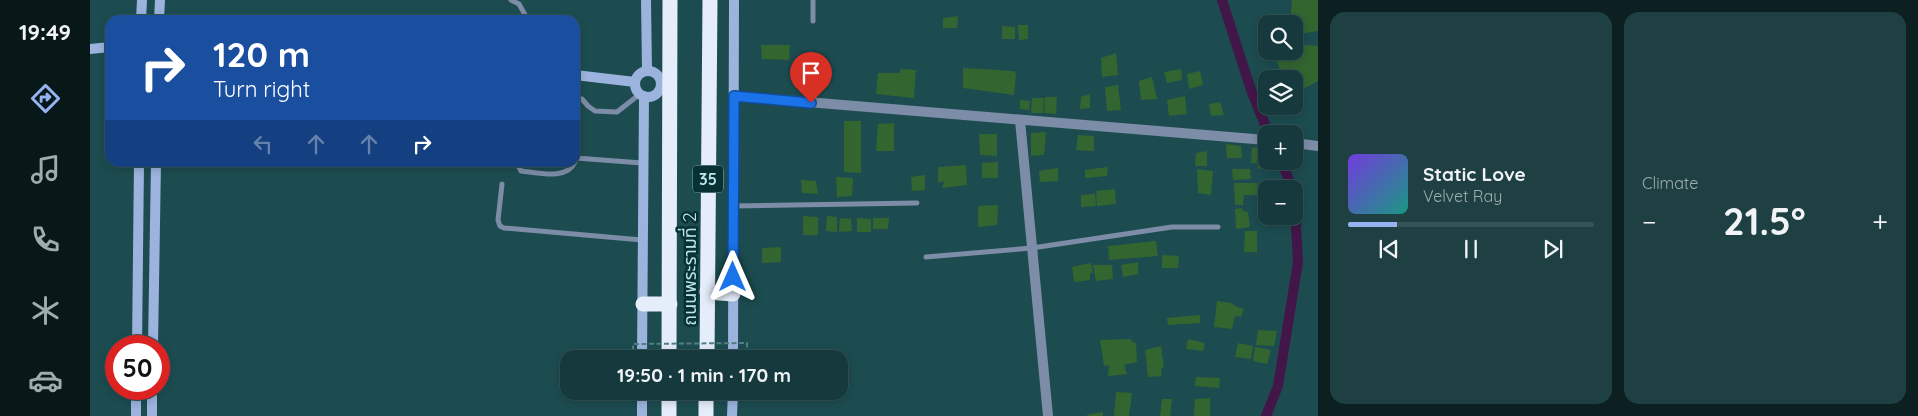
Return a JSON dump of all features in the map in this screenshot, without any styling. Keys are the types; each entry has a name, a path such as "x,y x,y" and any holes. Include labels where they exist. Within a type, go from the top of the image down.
{"highway":[{"name":"ถนนพระรามที่ 2","path":"669,350 670,304 665,80 670,0"},
{"name":"ถนนพระรามที่ 2","path":"707,350 710,0"},
{"path":"707,292 733,294"},
{"path":"642,304 670,304"},
{"path":"669,400 669,416"},
{"path":"706,400 706,416"}],"main road":[{"path":"141,15 142,0"},
{"path":"159,15 160,0"},
{"path":"646,0 647,70"},
{"name":"35","path":"733,350 734,0"},
{"path":"90,49 105,48"},
{"path":"647,70 655,72 665,80 656,94 652,96 642,95 637,90 635,82 639,74 647,70"},
{"path":"580,76 635,82"},
{"path":"639,350 642,304 642,95"},
{"path":"137,335 139,167"},
{"path":"153,335 156,167"},
{"path":"136,400 136,416"},
{"path":"152,400 152,416"},
{"path":"642,400 642,416"},
{"path":"732,416 733,400"}],"street":[{"path":"734,96 1258,139"},
{"path":"1020,120 1048,416"},
{"path":"1303,144 1318,146"}],"lane":[{"path":"511,0 519,4 525,15"},
{"path":"813,0 814,21"},
{"path":"580,99 595,111 618,112 642,95"},
{"path":"580,158 642,163"},
{"path":"519,167 521,171 555,174 564,172 572,167"},
{"path":"502,184 498,220 500,226 504,228 642,240"},
{"path":"733,206 917,203"},
{"path":"926,257 1032,248 1172,227 1218,227"}],"path":[{"path":"635,350 633,344 747,343 747,350"}],"building":[{"path":"1292,0 1318,0 1318,31 1303,34 1303,15 1291,15"},
{"path":"958,16 957,28 943,28 943,18"},
{"path":"1018,25 1028,25 1028,39 1019,40"},
{"path":"1002,26 1015,27 1015,39 1002,39"},
{"path":"761,45 790,45 789,60 762,59"},
{"path":"1303,45 1318,46 1318,81 1303,89 1303,70 1280,70 1276,60 1303,60"},
{"path":"1116,53 1118,75 1102,77 1101,58"},
{"path":"963,68 1014,71 1016,74 1014,95 963,88"},
{"path":"901,69 916,70 914,98 876,94 878,73 899,73"},
{"path":"1181,69 1182,80 1167,83 1164,72"},
{"path":"1200,71 1203,85 1189,89 1187,74"},
{"path":"1152,77 1157,99 1141,100 1139,81"},
{"path":"1118,85 1121,110 1107,111 1105,87"},
{"path":"1090,94 1090,108 1080,109 1081,97"},
{"path":"1185,96 1187,114 1169,116 1167,100"},
{"path":"1045,97 1057,97 1056,114 1044,113"},
{"path":"1032,98 1044,98 1043,113 1031,113"},
{"path":"1020,100 1030,101 1029,110 1020,109"},
{"path":"1220,102 1224,115 1211,116 1209,104"},
{"path":"844,121 861,121 861,173 844,172"},
{"path":"894,123 894,151 876,151 878,124"},
{"path":"1046,132 1044,155 1031,156 1031,133"},
{"path":"979,134 997,134 997,156 980,155"},
{"path":"1078,135 1094,136 1094,151 1076,150"},
{"path":"1226,144 1241,146 1242,158 1227,158"},
{"path":"1252,147 1258,148 1258,169 1257,163 1251,163"},
{"path":"1207,151 1207,166 1195,166 1196,153"},
{"path":"998,162 998,178 982,178 982,163"},
{"path":"966,165 967,185 942,188 945,181 938,183 938,167"},
{"path":"1108,167 1107,176 1085,178 1085,170"},
{"path":"1058,168 1058,181 1040,182 1039,171"},
{"path":"1197,169 1213,171 1211,195 1198,193"},
{"path":"1232,169 1250,169 1251,179 1233,180"},
{"path":"925,175 925,190 912,191 911,177"},
{"path":"836,177 853,178 852,196 837,197"},
{"path":"801,180 816,181 818,194 802,193"},
{"path":"1234,183 1257,183 1258,195 1244,195 1243,205 1235,205"},
{"path":"1115,189 1116,204 1097,206 1096,191"},
{"path":"1095,194 1096,206 1081,207 1081,195"},
{"path":"998,205 997,225 978,227 978,206"},
{"path":"1241,208 1243,211 1248,212 1250,227 1236,229 1235,209"},
{"path":"803,216 818,217 818,235 803,235"},
{"path":"827,216 837,217 837,232 826,231"},
{"path":"840,218 851,219 852,231 839,232"},
{"path":"857,218 871,219 871,232 857,232"},
{"path":"873,218 889,218 888,229 873,229"},
{"path":"1245,231 1257,231 1257,252 1244,252"},
{"path":"1156,241 1158,256 1109,260 1108,246"},
{"path":"781,247 781,262 762,263 762,248"},
{"path":"1162,255 1179,256 1178,268 1162,268"},
{"path":"1138,262 1138,274 1123,277 1121,265"},
{"path":"1091,263 1093,273 1090,273 1090,280 1074,282 1072,267"},
{"path":"1093,265 1112,265 1113,279 1096,281"},
{"path":"1217,301 1231,303 1244,309 1241,317 1235,316 1232,329 1214,327"},
{"path":"1200,315 1200,323 1168,325 1167,318"},
{"path":"1258,330 1277,331 1274,346 1256,345"},
{"path":"1131,339 1132,342 1136,343 1137,362 1124,365 1127,374 1108,376 1109,365 1104,366 1100,340"},
{"path":"1188,339 1205,343 1203,351 1186,349"},
{"path":"1238,343 1253,346 1251,359 1235,357"},
{"path":"1161,346 1164,367 1161,369 1162,376 1148,377 1145,350"},
{"path":"1255,347 1271,350 1267,364 1253,361"},
{"path":"1196,377 1220,378 1219,388 1195,386"},
{"path":"1116,392 1132,393 1129,416 1114,416"},
{"path":"1210,398 1210,416 1194,416 1195,399"},
{"path":"1162,399 1172,399 1170,416 1160,416"},
{"path":"1103,412 1103,416 1087,416 1087,415"}],"waterway":[{"path":"1222,0 1252,93 1265,125"},
{"path":"1285,170 1289,180"},
{"path":"1266,416 1278,386 1298,262 1296,225"}],"route":[{"path":"733,277 734,96 811,103"}]}
